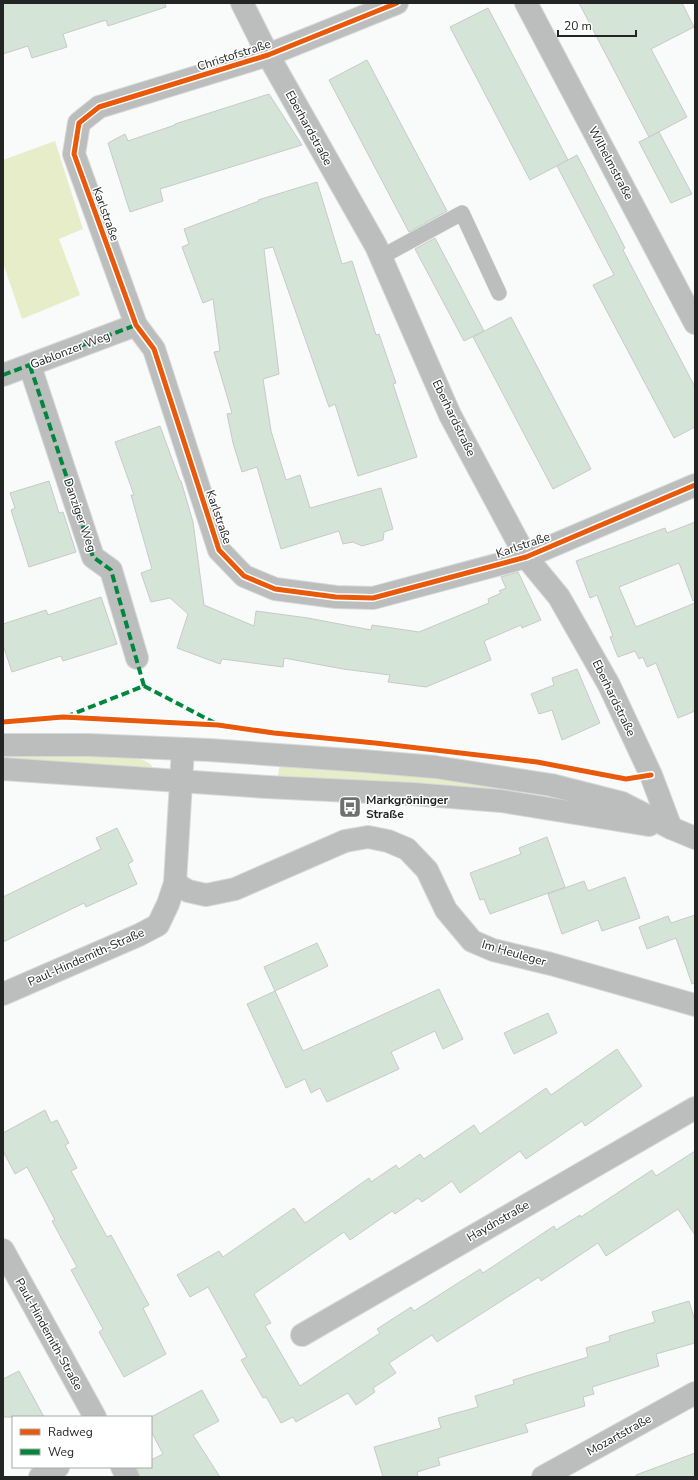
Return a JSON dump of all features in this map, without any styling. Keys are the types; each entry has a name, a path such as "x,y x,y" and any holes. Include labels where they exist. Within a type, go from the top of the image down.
{"street":[{"name":"Eberhardstraße","path":"242,3 268,55 372,240 450,415 526,557 559,597 609,685 651,775 671,828"},
{"name":"Christofstraße","path":"79,123 99,107 268,55 397,3"},
{"name":"Wilhelmstraße","path":"526,3 695,323"},
{"name":"Karlstraße","path":"79,123 74,154 136,324 154,349 219,550 244,576 275,589 336,597 373,598 526,557 695,485"},
{"name":"Gablonzer Weg","path":"3,375 30,366 136,324"},
{"name":"Danziger Weg","path":"30,366 93,557 111,570 137,658"},
{"path":"3,745 89,745 183,749 356,760 435,767 551,785 622,803 671,828 695,838"},
{"name":"Paul-Hindemith-Straße","path":"3,994 139,935 158,925 175,884 183,749"},
{"path":"3,769 267,787 413,794 501,801 671,828"},
{"name":"Im Heuleger","path":"175,884 188,891 206,895 235,889 345,841 368,838 388,841 407,849 427,870 446,910 472,941 493,950 551,964 695,1005"},
{"name":"Haydnstraße","path":"302,1335 695,1108"},
{"name":"Paul-Hindemith-Straße","path":"3,1250 94,1416"},
{"name":"Mozartstraße","path":"544,1477 695,1393"},
{"path":"40,1477 56,1468"},
{"path":"123,1468 128,1477"}],"lane":[{"path":"381,258 462,213 499,293"}],"green space":[{"path":"55,141 83,229 59,239 80,295 22,319 3,263 3,160"},
{"path":"3,753 123,756 146,761 152,766 151,768 3,760"},
{"path":"280,762 519,788 521,792 520,795 386,782 278,776"}],"building":[{"path":"3,3 165,3 166,7 108,26 106,20 63,34 67,47 32,58 28,46 3,54"},
{"path":"579,3 682,3 694,27 651,49 687,117 649,137"},
{"path":"488,8 568,160 530,180 450,27"},
{"path":"367,60 447,211 409,232 329,80"},
{"path":"269,94 302,145 160,189 163,201 130,212 108,143 125,134 128,141 175,124"},
{"path":"659,132 692,194 671,203 639,142"},
{"path":"577,155 625,248 623,250 695,387 695,427 674,438 593,285 614,275 557,166"},
{"path":"317,182 342,264 352,261 376,335 379,334 396,383 393,384 417,457 358,476 335,404 329,407 273,247 264,249 279,374 263,379 271,431 286,480 300,475 310,508 381,488 393,529 384,532 383,540 362,546 353,542 343,544 339,531 281,549 257,467 242,472 233,443 227,414 232,413 214,352 220,351 213,299 203,303 182,247 189,244 184,229 259,201 258,200"},
{"path":"435,238 484,331 464,341 415,249"},
{"path":"511,317 591,469 553,489 473,337"},
{"path":"160,426 181,481 193,522 204,605 254,626 256,611 308,618 371,630 372,625 419,632 489,603 488,599 501,593 499,591 506,588 501,577 518,572 541,620 522,628 521,625 484,641 491,660 426,687 388,682 390,675 343,669 284,658 283,667 222,659 220,664 177,648 188,614 170,598 151,602 141,573 152,569 131,495 134,495 115,442"},
{"path":"49,481 59,513 63,512 76,552 29,567 11,510 15,508 10,493"},
{"path":"695,522 695,600 693,601 679,563 619,587 636,627 695,603 695,711 678,718 656,663 647,667 643,657 639,659 635,651 618,657 610,637 613,636 597,595 590,598 576,561 665,528 667,533"},
{"path":"101,597 117,644 63,661 61,656 12,672 3,645 3,624 46,610 48,615"},
{"path":"577,669 600,723 562,740 552,710 539,714 531,694 554,685 552,678"},
{"path":"117,828 133,861 128,864 137,884 86,907 84,903 3,942 3,897 101,849 96,838"},
{"path":"547,837 565,887 490,914 484,899 480,900 470,873 521,854 519,848"},
{"path":"625,877 640,918 602,931 598,920 562,934 548,894 584,881 588,891"},
{"path":"695,915 695,983 692,984 676,938 647,949 639,927 668,916 671,923"},
{"path":"317,943 328,966 275,991 264,967"},
{"path":"439,989 463,1039 443,1049 435,1031 391,1052 399,1069 327,1102 320,1088 311,1093 305,1079 286,1088 247,1004 275,991 303,1051"},
{"path":"548,1013 557,1033 514,1054 504,1033"},
{"path":"617,1049 642,1086 585,1126 582,1121 526,1159 520,1151 460,1193 452,1181 422,1202 418,1198 395,1214 392,1211 350,1240 344,1232 254,1294 271,1323 265,1326 300,1386 380,1333 377,1329 411,1307 414,1311 480,1269 483,1273 554,1226 556,1230 580,1215 581,1217 652,1170 656,1176 695,1151 695,1235 678,1209 606,1256 598,1243 541,1281 539,1277 437,1342 432,1335 389,1363 396,1373 373,1388 375,1392 356,1405 348,1393 296,1422 293,1417 281,1423 266,1397 263,1398 241,1360 247,1357 208,1287 190,1297 177,1275 219,1251 223,1257 294,1208 305,1223 369,1178 371,1182 396,1165 399,1169 420,1154 424,1159 474,1125 480,1134 546,1088 551,1095"},
{"path":"45,1110 51,1123 57,1120 69,1143 65,1145 77,1168 71,1171 107,1237 111,1235 149,1305 143,1308 166,1354 124,1377 99,1332 103,1329 71,1270 77,1267 52,1221 55,1220 27,1167 15,1174 3,1151 3,1133"},
{"path":"689,1301 695,1321 695,1343 656,1354 659,1366 592,1387 594,1394 583,1397 585,1406 525,1424 528,1432 438,1458 440,1465 417,1472 418,1477 383,1477 374,1447 441,1428 438,1418 478,1407 475,1396 514,1384 513,1380 588,1357 586,1348 610,1341 609,1336 655,1322 652,1312"},
{"path":"19,1371 43,1416 3,1417 3,1379"},
{"path":"202,1390 219,1421 193,1435 220,1477 140,1477 137,1468 152,1468 152,1460 163,1454 152,1433 152,1416"},
{"path":"695,1453 695,1477 636,1477 636,1475"}],"marked path":[{"path":"3,375 136,325"},
{"path":"30,366 93,557 111,570 144,686 70,715"},
{"path":"144,686 215,723"}],"cycle path":[{"path":"397,3 268,55 99,107 79,123 74,154 136,325 154,349 219,550 244,576 275,589 336,597 373,598 526,557 695,485"},
{"path":"3,722 63,717 218,725 274,733 537,762 626,779 651,775"}],"place":[{"name":"Markgröninger Straße","path":"350,807"}]}
